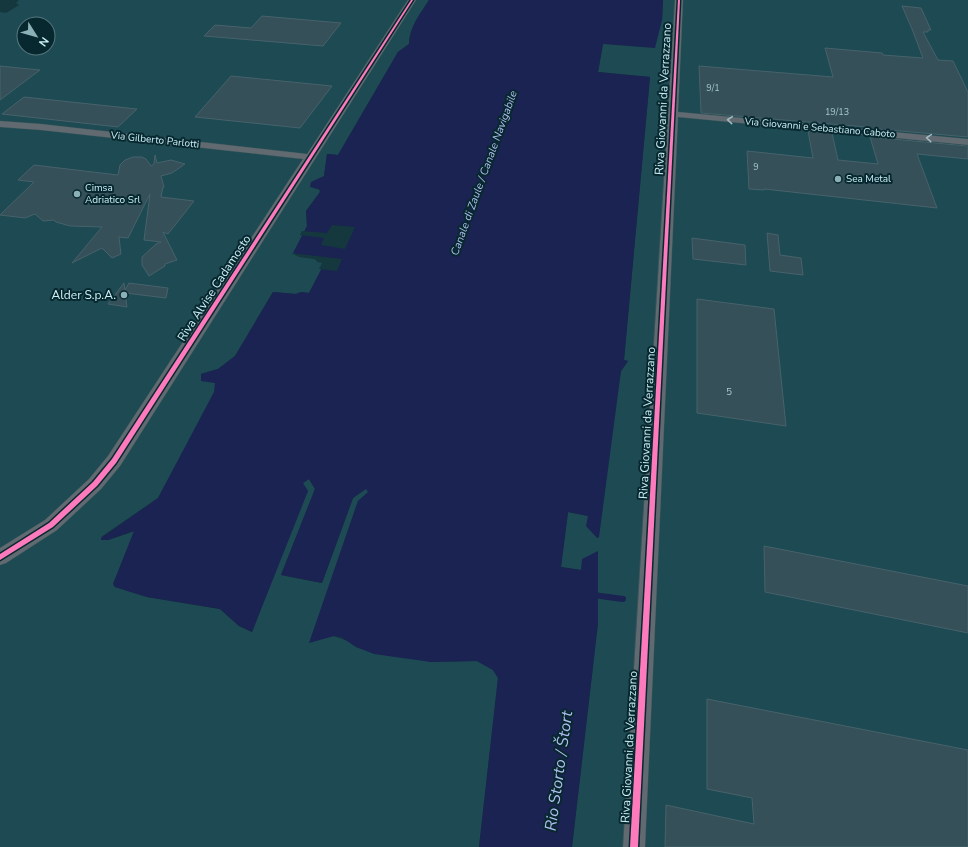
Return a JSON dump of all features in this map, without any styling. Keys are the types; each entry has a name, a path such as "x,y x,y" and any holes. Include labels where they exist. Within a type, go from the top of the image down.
{"street":[{"name":"Riva Alvise Cadamosto","path":"0,557 51,525 94,484 114,461 412,0"},
{"name":"Riva Giovanni da Verrazzano","path":"634,847 679,0"},
{"name":"Via Giovanni e Sebastiano Caboto","path":"673,114 968,142"},
{"name":"Via Gilberto Parlotti","path":"0,124 41,127 310,157"}],"shaded area":[{"path":"19,0 429,0 415,22 410,34 409,44 398,52 338,155 327,154 324,176 313,188 320,190 320,192 306,211 307,226 294,253 326,261 309,293 301,292 296,294 273,292 235,356 218,369 201,374 215,383 215,392 158,498 101,537 108,540 135,531 113,584 115,587 147,597 220,609 239,626 252,632 273,577 303,483 309,479 315,489 281,575 322,583 353,498 366,488 369,492 358,501 310,642 333,636 348,641 356,647 431,662 477,661 493,670 498,678 479,847 0,847 0,12 6,13 19,5 16,3"},
{"path":"663,0 968,0 968,847 572,847 598,623 598,552 581,570 561,567 568,512 588,516 621,371 628,361 624,360 650,77 598,72 603,44 662,20"}],"water":[{"path":"429,0 663,0 662,20 655,48 603,44 598,72 650,77 624,360 628,361 621,371 599,537 597,538 586,526 588,516 568,512 561,567 581,570 582,559 598,551 598,623 572,847 479,847 498,678 493,670 477,661 431,662 374,654 356,647 341,637 334,636 309,643 358,501 368,492 366,489 353,498 322,583 281,575 315,489 309,479 303,483 308,491 252,632 239,626 220,609 147,597 115,587 113,584 134,531 108,540 101,540 101,538 158,498 214,392 215,383 201,381 201,374 218,369 235,356 273,292 296,294 301,292 309,293 325,262 293,253 307,226 306,211 320,192 319,189 310,187 311,182 324,176 327,154 338,155 398,52 409,44 413,26"}],"pier":[{"path":"332,225 355,227 345,249 321,245 324,238 300,235 302,231 327,233"},
{"path":"291,253 342,259 337,271 319,269 322,263 317,262 314,259 299,257"}],"building":[{"path":"902,6 921,8 931,30 928,30 928,32 923,32 938,60 953,61 968,92 968,137 701,113 699,66 833,77 825,48 923,58"},
{"path":"262,16 341,23 323,46 204,36 215,25 251,28"},
{"path":"0,66 40,70 0,100"},
{"path":"231,76 332,86 300,128 195,117"},
{"path":"24,97 137,109 118,127 2,114"},
{"name":"Sea Metal","path":"808,131 832,133 838,160 878,164 870,137 968,146 968,159 917,154 937,208 764,189 749,189 747,151 813,158"},
{"path":"155,155 157,163 171,160 185,164 172,173 161,176 164,187 161,197 194,201 168,234 163,232 177,260 165,264 165,266 149,276 142,265 142,257 156,244 161,242 144,240 150,194 128,238 119,237 121,254 112,258 102,248 72,263 102,227 70,226 54,220 43,221 35,214 25,218 0,215 34,182 18,180 34,165 118,175 120,165 125,160 133,157 142,157 146,159 151,166 154,164"},
{"path":"767,233 778,235 780,255 801,258 803,275 770,271"},
{"path":"692,238 745,245 746,265 693,259"},
{"name":"Alder S.p.A.","path":"124,283 125,290 129,283 168,288 166,298 125,293 127,307 108,304"},
{"path":"697,299 774,309 786,426 697,413"},
{"path":"764,546 968,586 968,633 765,592"},
{"path":"707,699 968,750 968,847 665,847 666,805 754,824 752,798 707,789"}],"waterway":[{"path":"593,595 623,599"}],"cycle path":[{"path":"0,557 51,525 95,484 114,461 412,0"},
{"path":"634,847 679,0"}],"place":[{"name":"Sea Metal","path":"838,179"},
{"name":"Cimsa Adriatico Srl","path":"77,194"},
{"name":"Alder S.p.A.","path":"124,295"}],"water label":[{"name":"Canale di Zaule / Canale Navigabile","path":"484,173"},
{"name":"Rio Storto / Štort","path":"559,771"}]}
